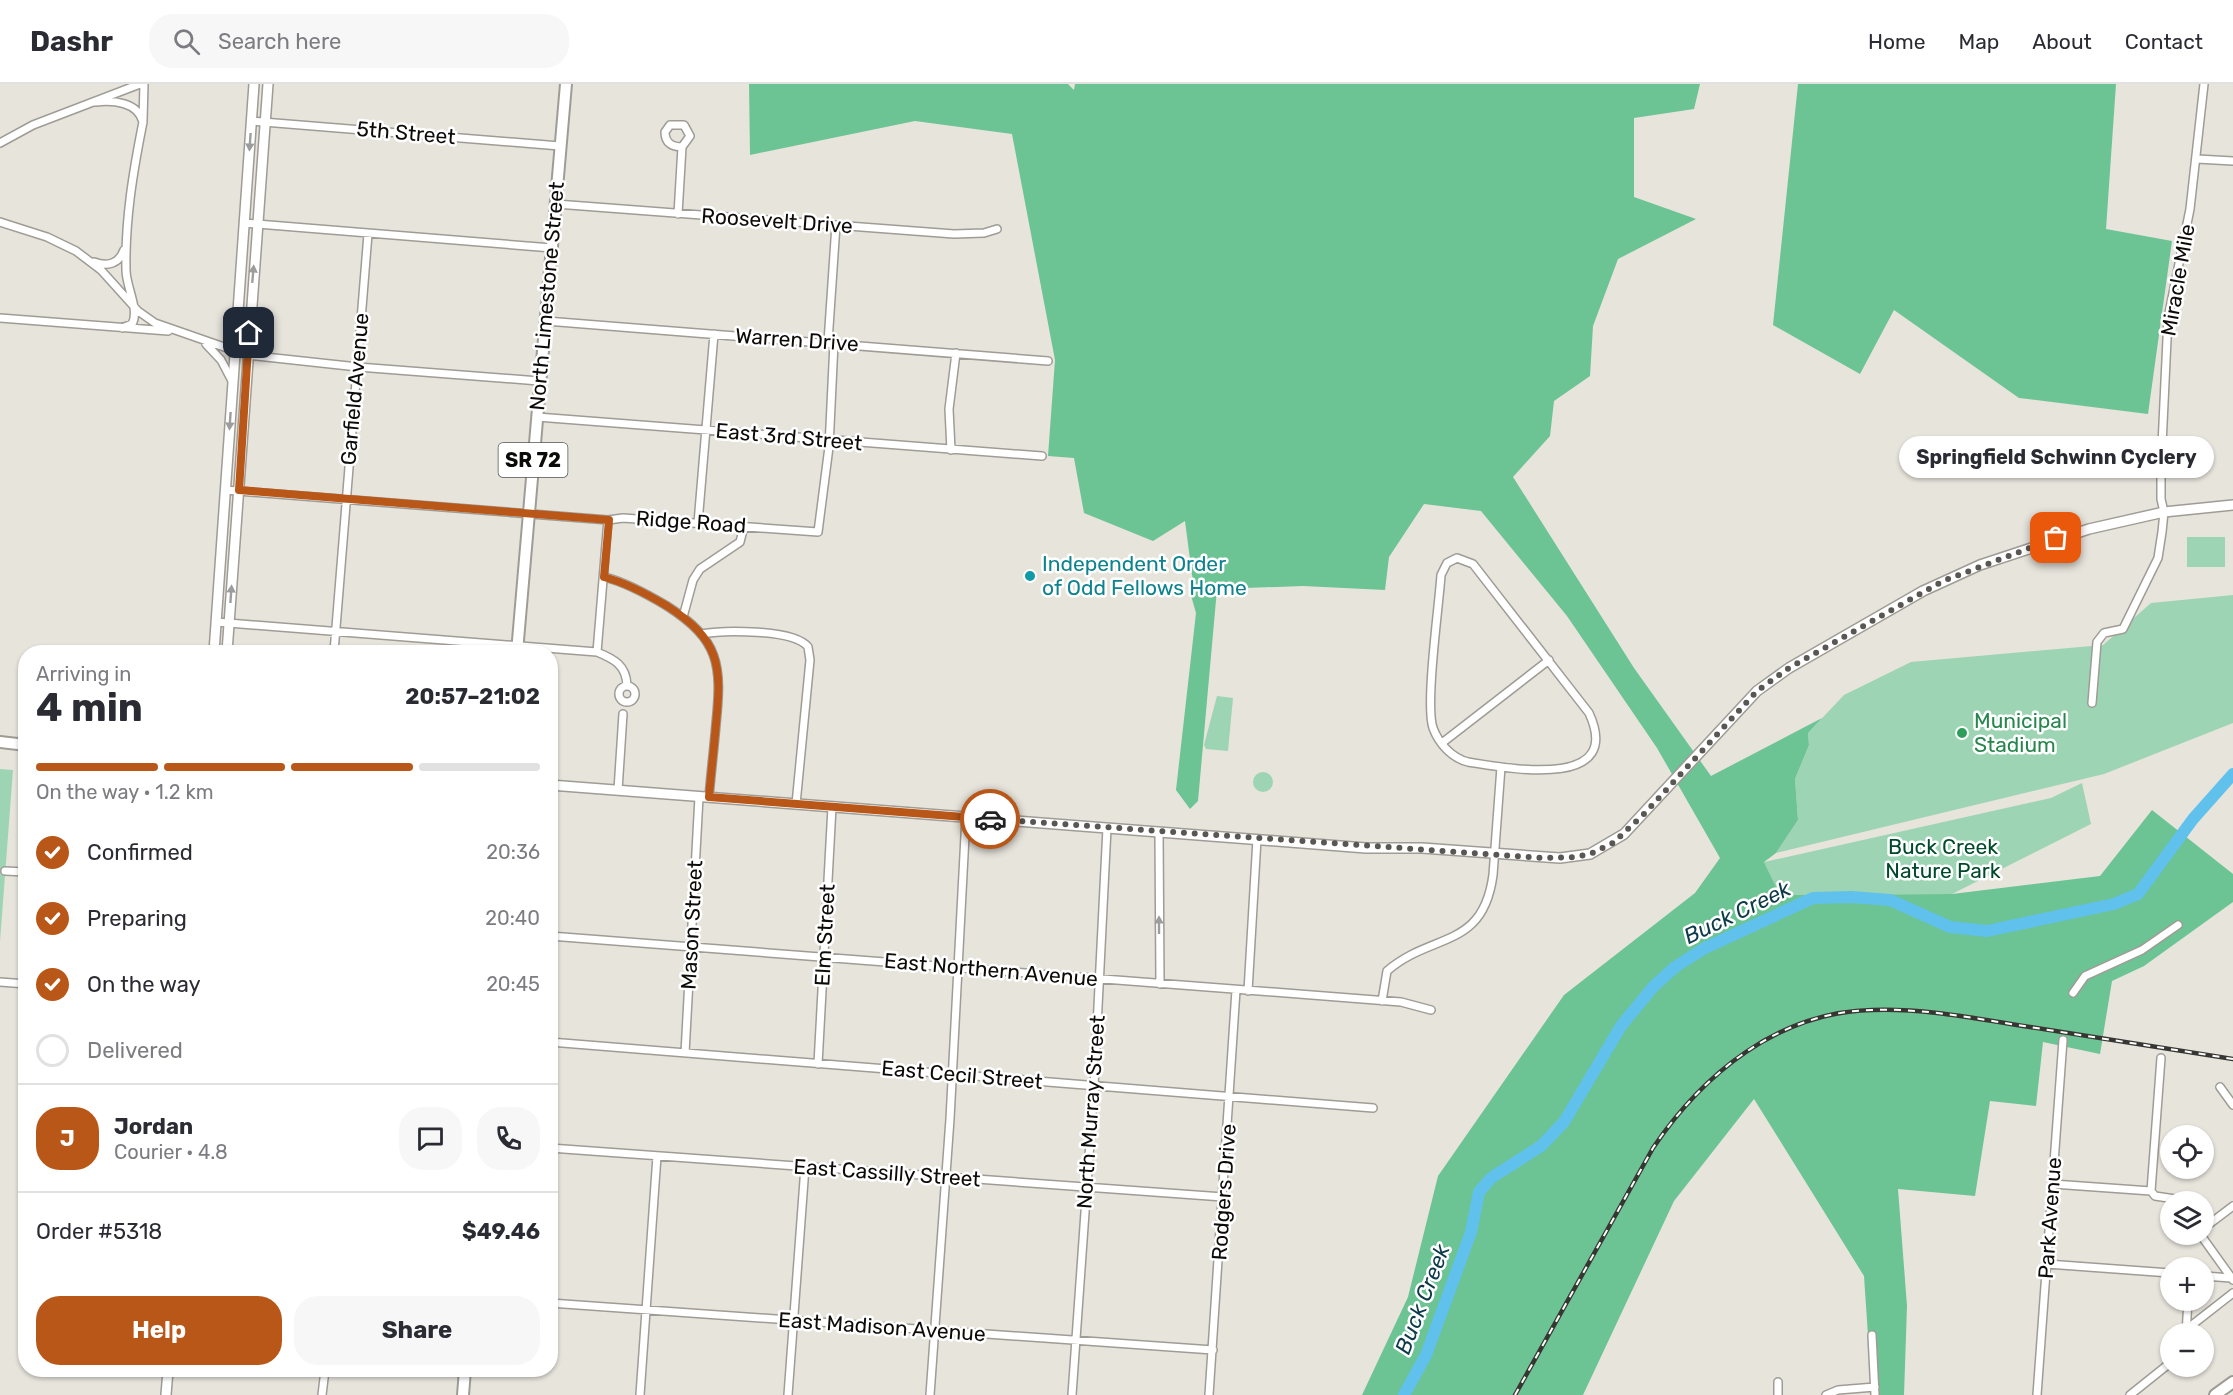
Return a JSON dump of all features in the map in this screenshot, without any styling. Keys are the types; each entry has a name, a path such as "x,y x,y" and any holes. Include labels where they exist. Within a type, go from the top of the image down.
{"main road":[{"name":"North Limestone Street","path":"517,645 566,84"},
{"path":"0,742 18,743"},
{"path":"463,1395 464,1377"},
{"path":"2215,1395 2233,1382"}],"street":[{"path":"0,143 33,125 142,84 143,122 129,200 126,245 126,274 134,320 129,326 122,328"},
{"path":"214,645 254,84"},
{"path":"227,645 268,84"},
{"name":"Miracle Mile","path":"2164,512 2161,499 2161,466 2168,318 2190,209 2204,84"},
{"path":"96,102 113,100 126,104 140,114 143,122"},
{"name":"5th Street","path":"251,121 560,146"},
{"path":"678,214 682,147"},
{"path":"2197,159 2233,161"},
{"name":"Roosevelt Drive","path":"556,204 954,234 984,233 997,229"},
{"path":"0,222 47,237 90,261 105,265 116,262 123,255 126,245"},
{"path":"244,223 552,248"},
{"path":"830,440 836,225"},
{"name":"Garfield Avenue","path":"335,645 368,234"},
{"path":"90,261 132,304 155,323 247,355 358,367 539,381"},
{"path":"0,318 180,333"},
{"name":"Warren Drive","path":"546,321 1048,361"},
{"path":"698,523 714,334"},
{"path":"202,340 221,360 233,384"},
{"path":"951,450 949,410 956,353"},
{"name":"East 3rd Street","path":"537,417 1042,456"},
{"name":"Ridge Road","path":"225,490 609,520 623,518 818,532 830,440"},
{"path":"558,786 1257,839 1560,858 1576,857 1603,849 1624,834 1757,691 1789,668 1923,591 1980,565 2089,529 2164,512 2233,505"},
{"path":"2092,703 2097,642 2104,633 2123,629 2158,558 2164,512"},
{"path":"597,652 609,520"},
{"path":"683,617 696,575 706,562 740,542 744,526"},
{"path":"1463,559 1473,564 1550,660 1589,713 1596,731 1594,747 1587,759 1563,770 1501,767 1462,761 1449,752 1434,728 1431,712 1441,575 1444,567 1454,560 1463,559"},
{"name":"Mason Street","path":"604,577 646,594 683,617 701,634 714,656 720,674 704,797 691,946 685,1053"},
{"path":"216,622 474,645"},
{"path":"701,634 718,631 793,637 808,647 810,660 796,804"},
{"path":"558,651 597,652 619,663 625,672 627,685"},
{"path":"1442,743 1550,660"},
{"path":"618,790 623,714"},
{"path":"1382,1001 1385,974 1391,967 1464,931 1483,913 1491,893 1501,767"},
{"name":"Elm Street","path":"818,1064 832,807"},
{"path":"930,1395 946,1177 966,817"},
{"name":"North Murray Street","path":"1072,1395 1094,1086 1107,828"},
{"path":"1159,832 1160,984"},
{"path":"1248,991 1257,839"},
{"path":"5,871 18,872"},
{"path":"2073,993 2085,976 2142,950 2178,925"},
{"name":"East Northern Avenue","path":"558,937 1382,1001 1411,1004 1431,1010"},
{"path":"0,982 18,983"},
{"name":"Rodgers Drive","path":"1209,1395 1236,990"},
{"name":"Park Avenue","path":"2037,1395 2063,1040"},
{"name":"East Cecil Street","path":"558,1043 1373,1108"},
{"path":"2160,1197 2155,1196 2151,1191 2161,1058"},
{"path":"2220,1087 2233,1104"},
{"name":"East Cassilly Street","path":"558,1149 1223,1197"},
{"path":"640,1395 657,1156"},
{"path":"788,1395 805,1167"},
{"path":"2053,1184 2151,1191"},
{"path":"2214,1220 2233,1206"},
{"path":"2208,1245 2232,1279"},
{"path":"2047,1264 2160,1272"},
{"path":"2214,1277 2232,1279"},
{"path":"2193,1323 2233,1293"},
{"name":"East Madison Avenue","path":"558,1304 1213,1350"},
{"path":"1826,1395 1838,1390 1875,1391 1872,1335"},
{"path":"2130,1395 2160,1371"},
{"path":"166,1395 167,1377"},
{"path":"322,1395 324,1377"},
{"path":"1778,1382 1778,1395"}],"green space":[{"path":"749,84 1068,84 1074,90 1075,84 1700,84 1694,109 1634,118 1634,197 1696,219 1618,259 1593,326 1590,376 1554,401 1550,436 1513,477 1634,668 1711,776 1822,718 1808,733 1809,745 1795,779 1798,820 1776,853 1764,862 1780,895 1952,894 2100,876 2152,810 2233,874 2233,902 2144,966 2112,981 2100,1054 2043,1042 2036,1106 1990,1101 1975,1196 1898,1189 1907,1306 1904,1395 1872,1395 1864,1276 1754,1099 1674,1201 1583,1395 1362,1395 1408,1297 1438,1176 1564,995 1695,893 1720,858 1657,748 1567,616 1481,511 1424,504 1389,557 1385,590 1303,586 1217,589 1198,801 1190,809 1176,790 1196,613 1190,592 1194,590 1185,521 1153,541 1084,513 1074,458 1048,456 1055,360 1012,134 915,121 750,155"},
{"path":"1798,84 2116,84 2106,229 2172,241 2148,414 2019,398 1894,310 1860,374 1773,325"},
{"path":"2187,537 2225,537 2225,567 2187,567"},
{"path":"2233,595 2233,723 2104,774 1776,853 1798,820 1795,779 1809,745 1808,733 1844,695 1911,662 2103,645 2151,603"},
{"path":"1217,696 1233,698 1228,751 1206,749 1204,745"},
{"path":"0,769 13,770 0,941"},
{"path":"1263,772 1270,775 1273,782 1270,789 1263,792 1256,789 1253,782 1256,775"},
{"name":"Buck Creek Nature Park","path":"2082,783 2091,824 1952,894 1780,895 1764,862 2051,798"}],"waterway":[{"name":"Buck Creek","path":"1404,1395 1426,1355 1471,1232 1479,1192 1491,1178 1541,1146 1564,1122 1621,1026 1653,987 1675,967 1705,948 1813,898 1851,897 1890,900 1950,927 1987,931 2114,904 2138,894 2193,819 2233,774"}],"railway":[{"path":"1515,1395 1653,1148 1673,1121 1719,1072 1746,1052 1775,1035 1805,1022 1838,1013 1872,1010 1932,1012 2233,1059"}],"way so far":[{"path":"990,819 1366,848 1422,848 1543,858 1576,857 1590,854 1603,849 1624,834 1768,682 1926,589 1980,565 2056,538"}],"place":[{"name":"Springfield Schwinn Cyclery","path":"2056,538"},
{"name":"Independent Order of Odd Fellows Home","path":"1030,576"},
{"name":"Municipal Stadium","path":"1962,733"}],"route":[{"path":"249,333 239,490 609,520 604,577 618,580 646,594 692,624 706,641 718,666 719,691 709,797 990,819"}]}
